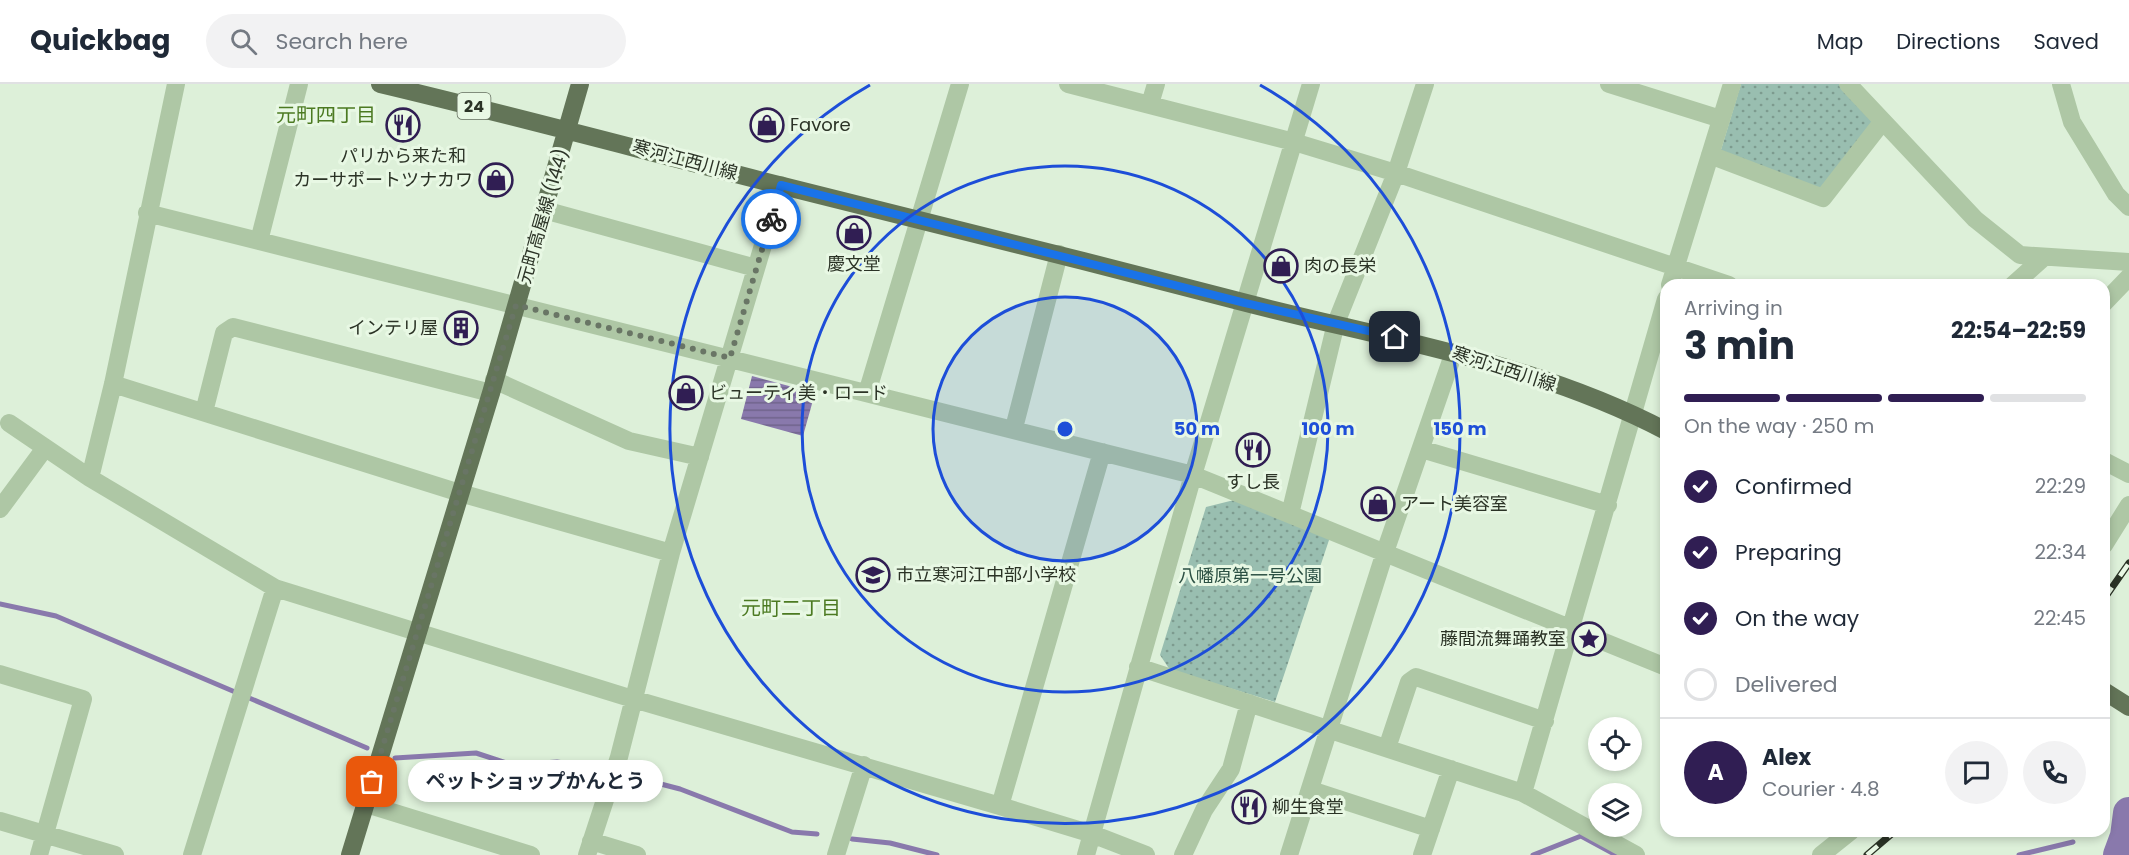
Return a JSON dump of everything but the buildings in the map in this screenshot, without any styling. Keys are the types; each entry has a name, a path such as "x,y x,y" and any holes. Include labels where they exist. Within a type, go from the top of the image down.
{"main road":[{"name":"24","path":"380,84 568,129"},
{"name":"元町高屋線 (144)","path":"350,855 493,386 580,84"},
{"name":"寒河江西川線","path":"568,129 1245,303 1454,352 1526,374 1634,414 1660,428"},
{"path":"2110,695 2129,707"}],"street":[{"path":"90,478 113,384 147,213 176,84"},
{"path":"259,241 299,84"},
{"path":"867,393 960,84"},
{"path":"1068,84 1294,142 1396,173 1673,276 1692,279"},
{"path":"1150,104 1156,84"},
{"path":"1086,855 1137,667 1193,475 1311,84"},
{"path":"1290,514 1336,323 1396,173 1425,84"},
{"path":"1609,84 1721,119"},
{"path":"1673,276 1732,84"},
{"path":"1848,84 1975,219 2020,255 2129,262"},
{"path":"2061,84 2072,122 2116,194 2129,207"},
{"path":"1710,155 1823,198 1883,121"},
{"path":"637,855 589,848 619,757 671,553 781,185"},
{"path":"544,210 756,268"},
{"path":"147,213 1014,428 1193,475 1573,627 1660,664"},
{"path":"1014,428 1059,254"},
{"path":"2020,279 2043,258"},
{"path":"2110,297 2129,277"},
{"path":"1523,794 1660,321"},
{"path":"204,412 224,333 233,327 493,386 629,441 699,458"},
{"path":"1289,855 1385,552 1454,352"},
{"path":"113,384 460,493 671,553"},
{"path":"1634,414 1660,423"},
{"path":"1634,414 1660,434"},
{"path":"9,423 90,478 276,588 633,699 864,765 1092,834 1146,855"},
{"path":"0,510 45,448"},
{"path":"1421,449 1608,505"},
{"path":"1000,806 1102,452"},
{"path":"2110,464 2129,474"},
{"path":"2110,535 2129,505"},
{"path":"192,855 236,708 276,588"},
{"path":"1137,667 1523,794 1636,855"},
{"path":"0,674 83,699 39,855"},
{"path":"1388,748 1409,682 1416,677 1545,721"},
{"path":"1183,855 1204,810 1231,769 1249,703"},
{"path":"836,855 864,765"},
{"path":"1422,855 1451,769"},
{"path":"1311,790 1431,829"},
{"path":"366,804 531,855"},
{"path":"0,821 115,855"},
{"path":"1821,855 1844,837"}],"green space":[{"path":"1741,84 1839,84 1875,122 1821,192 1720,153"},
{"name":"八幡原第一号公園","path":"1234,500 1330,537 1275,702 1170,670 1160,655 1206,507"}],"shaded area":[{"path":"752,376 815,393 803,436 741,419"}],"waterway":[{"path":"0,604 56,616 367,748"},
{"path":"395,758 476,753 513,765 557,762 599,768 680,789 792,832 817,834"},
{"path":"2119,855 2126,836 2129,813"},
{"path":"1533,855 1581,836 1616,855"},
{"path":"852,839 890,843 937,855"},
{"path":"2019,855 2073,842"}],"railway":[{"path":"2110,590 2129,563"},
{"path":"1867,855 1888,837"}],"way so far":[{"path":"372,782 516,305 730,358 771,219"}],"place":[{"name":"パリから来た和","path":"403,125"},
{"name":"Favore","path":"767,125"},
{"name":"カーサポートツナカワ","path":"496,180"},
{"name":"慶文堂","path":"854,233"},
{"name":"肉の長栄","path":"1281,266"},
{"name":"インテリ屋","path":"461,328"},
{"name":"ビューティ美・ロード","path":"686,393"},
{"name":"すし長","path":"1253,450"},
{"name":"アート美容室","path":"1378,504"},
{"name":"市立寒河江中部小学校","path":"873,575"},
{"name":"藤間流舞踊教室","path":"1589,639"},
{"name":"ペットショップかんとう","path":"372,782"},
{"name":"柳生食堂","path":"1249,807"}],"district":[{"name":"元町四丁目","path":"326,115"},
{"name":"元町二丁目","path":"791,608"}],"route":[{"path":"771,219 781,185 1245,303 1395,337"}]}
